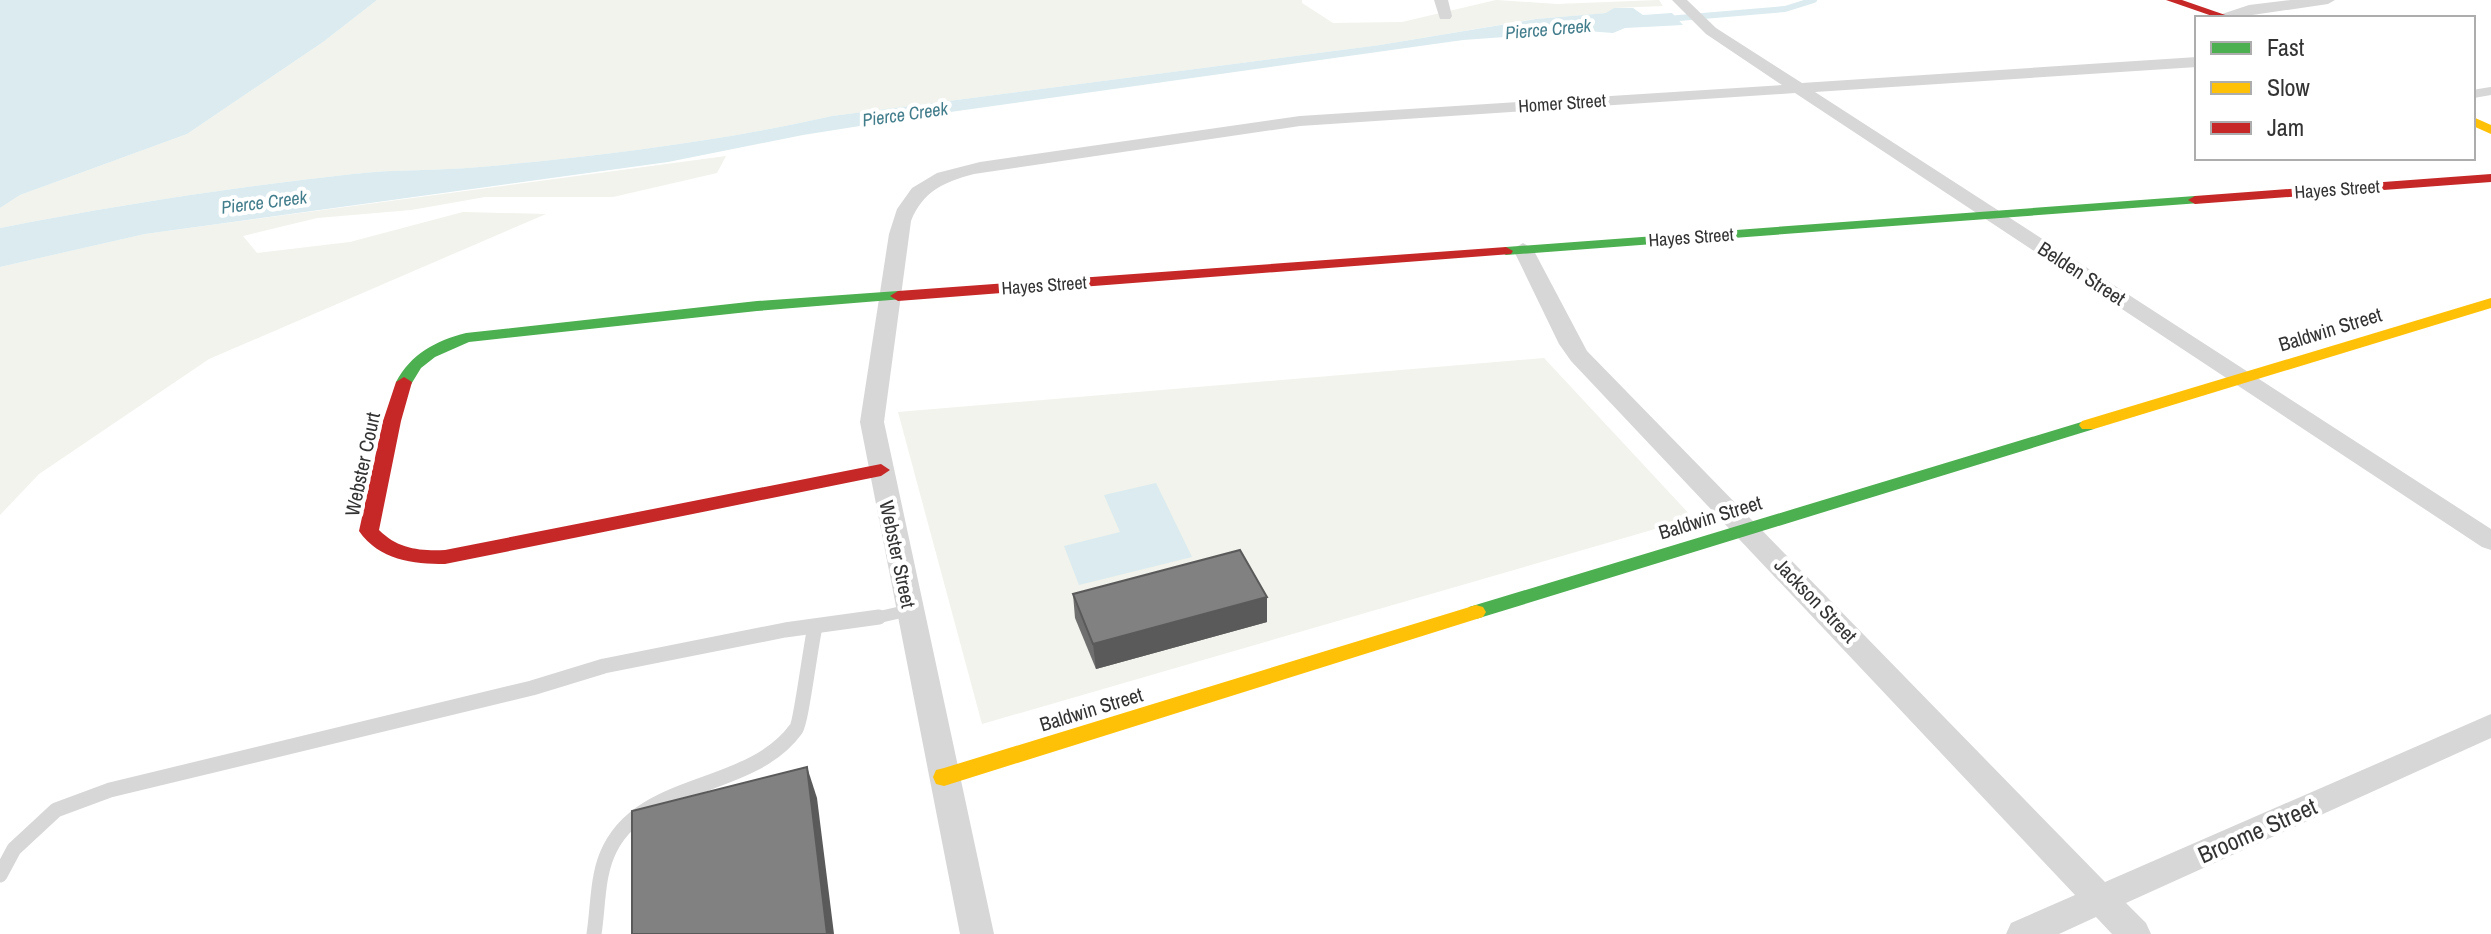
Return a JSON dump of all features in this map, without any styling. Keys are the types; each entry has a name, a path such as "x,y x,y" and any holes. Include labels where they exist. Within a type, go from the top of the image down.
{"street":[{"path":"1441,0 1445,16"},
{"path":"2171,0 2223,16"},
{"path":"2229,16 2249,9 2328,0"},
{"name":"Belden Street","path":"1680,2 1700,23 2491,541"},
{"name":"Homer Street","path":"932,183 980,167 1248,126 1400,113 2195,62"},
{"name":"Hayes Street","path":"890,297 2491,178"},
{"name":"Webster Street","path":"932,183 915,195 899,224 890,297 874,379 872,422 977,934"},
{"name":"Jackson Street","path":"1523,249 1570,344 2134,934"},
{"name":"Webster Court","path":"881,470 445,557 404,558 382,547 369,531 400,394 412,366 428,353 466,338 518,330 757,306 890,297"},
{"name":"Baldwin Street","path":"944,777 1747,528 2491,303"},
{"name":"Broome Street","path":"2023,934 2491,725"}],"lane":[{"path":"0,875 14,849 56,810 110,790 532,688 604,666 815,627 860,622 910,610"},
{"path":"594,934 607,854 625,821 671,797 740,774 777,751 800,726 802,684 815,627"}],"shaded area":[{"path":"377,0 1302,0 1302,3 1333,23 1402,22 1496,0 1557,4 1659,0 1663,6 1614,8 1607,13 1535,19 1380,45 832,116 701,141 613,153 480,167 369,172 264,185 132,204 0,228 0,208 20,195 187,134 323,42"},
{"path":"726,156 717,173 613,197 485,197 411,210 317,218 243,236 257,253 350,242 463,212 546,214 209,359 39,474 0,515 0,267 145,234"},
{"path":"1544,358 1693,518 982,724 898,412"}],"water":[{"path":"0,0 377,0 323,42 187,134 20,195 0,208"},
{"path":"1614,8 1633,8 1643,15 1672,13 1683,25 1625,28 1613,33 1587,31 1463,40 929,115 803,135 668,162 145,234 0,267 0,228 132,204 353,174 480,167 657,147 832,116 1380,45 1536,19 1606,13"},
{"path":"1156,483 1192,557 1079,585 1064,546 1120,532 1104,495"}],"building":[{"path":"1240,550 1267,597 1093,644 1073,594"},
{"path":"807,767 827,934 632,934 632,811"}],"waterway":[{"name":"Pierce Creek","path":"1667,19 1785,9 1814,0"}],"traffic: fast":[{"path":"1506,251 2195,200"},
{"path":"404,382 422,358 466,338 757,306 898,296"},
{"path":"1476,612 2088,425"}],"traffic: slow":[{"path":"2475,122 2491,130"},
{"path":"2088,425 2491,303"},
{"path":"944,777 1476,612"}],"traffic: jam":[{"path":"2171,0 2223,16"},
{"path":"2195,200 2491,178"},
{"path":"898,296 1506,251"},
{"path":"404,382 392,421 369,531 386,546 413,556 445,557 881,470"}]}
